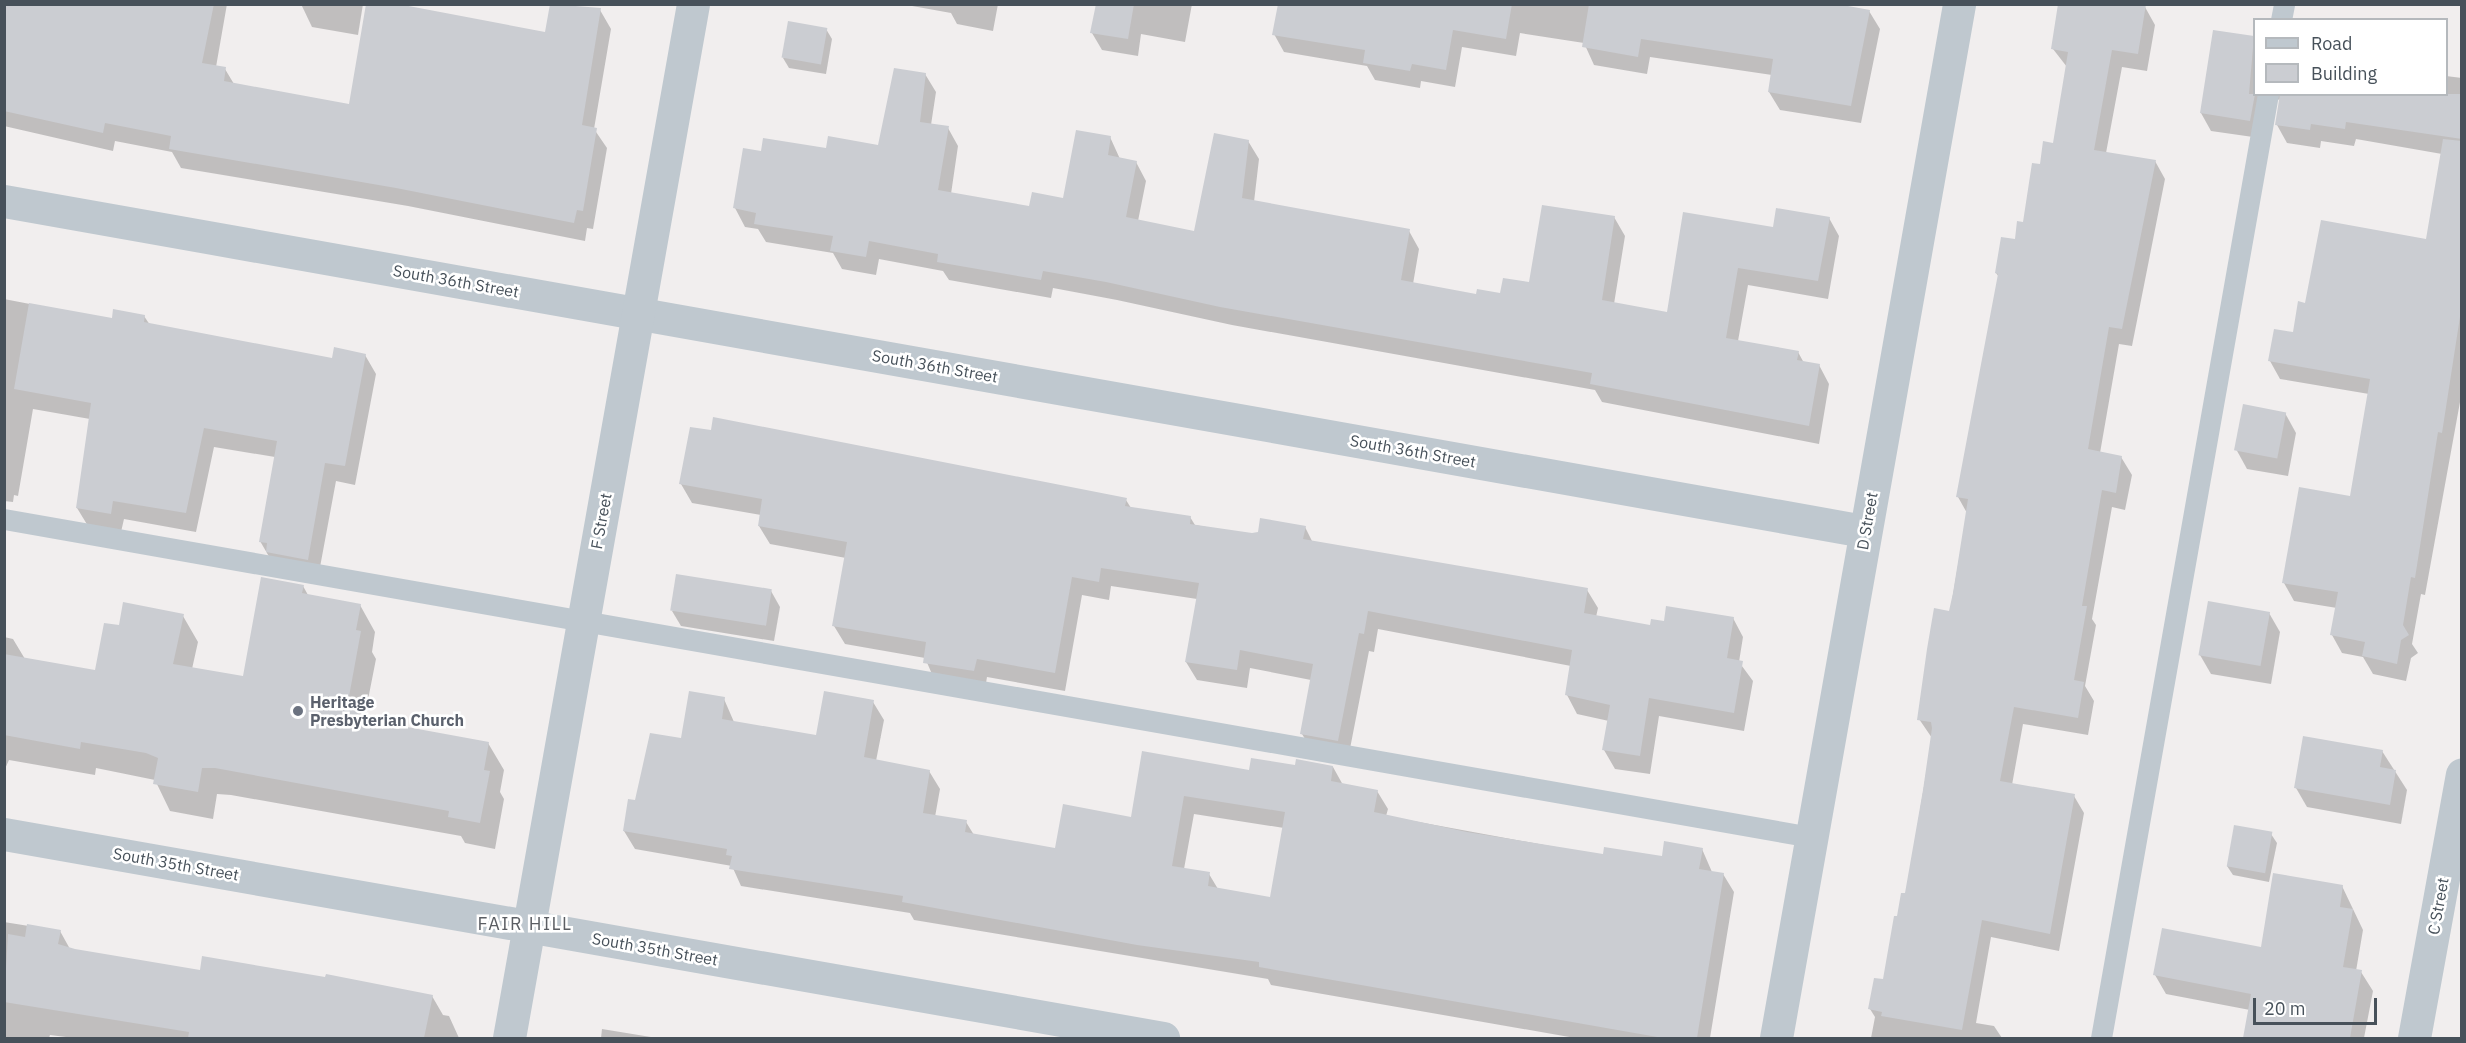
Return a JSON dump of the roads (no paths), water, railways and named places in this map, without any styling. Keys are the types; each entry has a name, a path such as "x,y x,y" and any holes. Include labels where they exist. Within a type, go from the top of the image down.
{"street":[{"name":"F Street","path":"509,1038 693,4"},
{"name":"D Street","path":"1776,1038 1959,4"},
{"name":"South 36th Street","path":"4,201 1865,531"},
{"name":"C Street","path":"2414,1038 2462,774"},
{"name":"South 35th Street","path":"4,834 1163,1038"}],"lane":[{"path":"2101,1038 2268,96"},
{"path":"4,519 1811,837"}],"place":[{"name":"Heritage Presbyterian Church","path":"298,711"}],"district":[{"name":"FAIR HILL","path":"525,924"}]}
